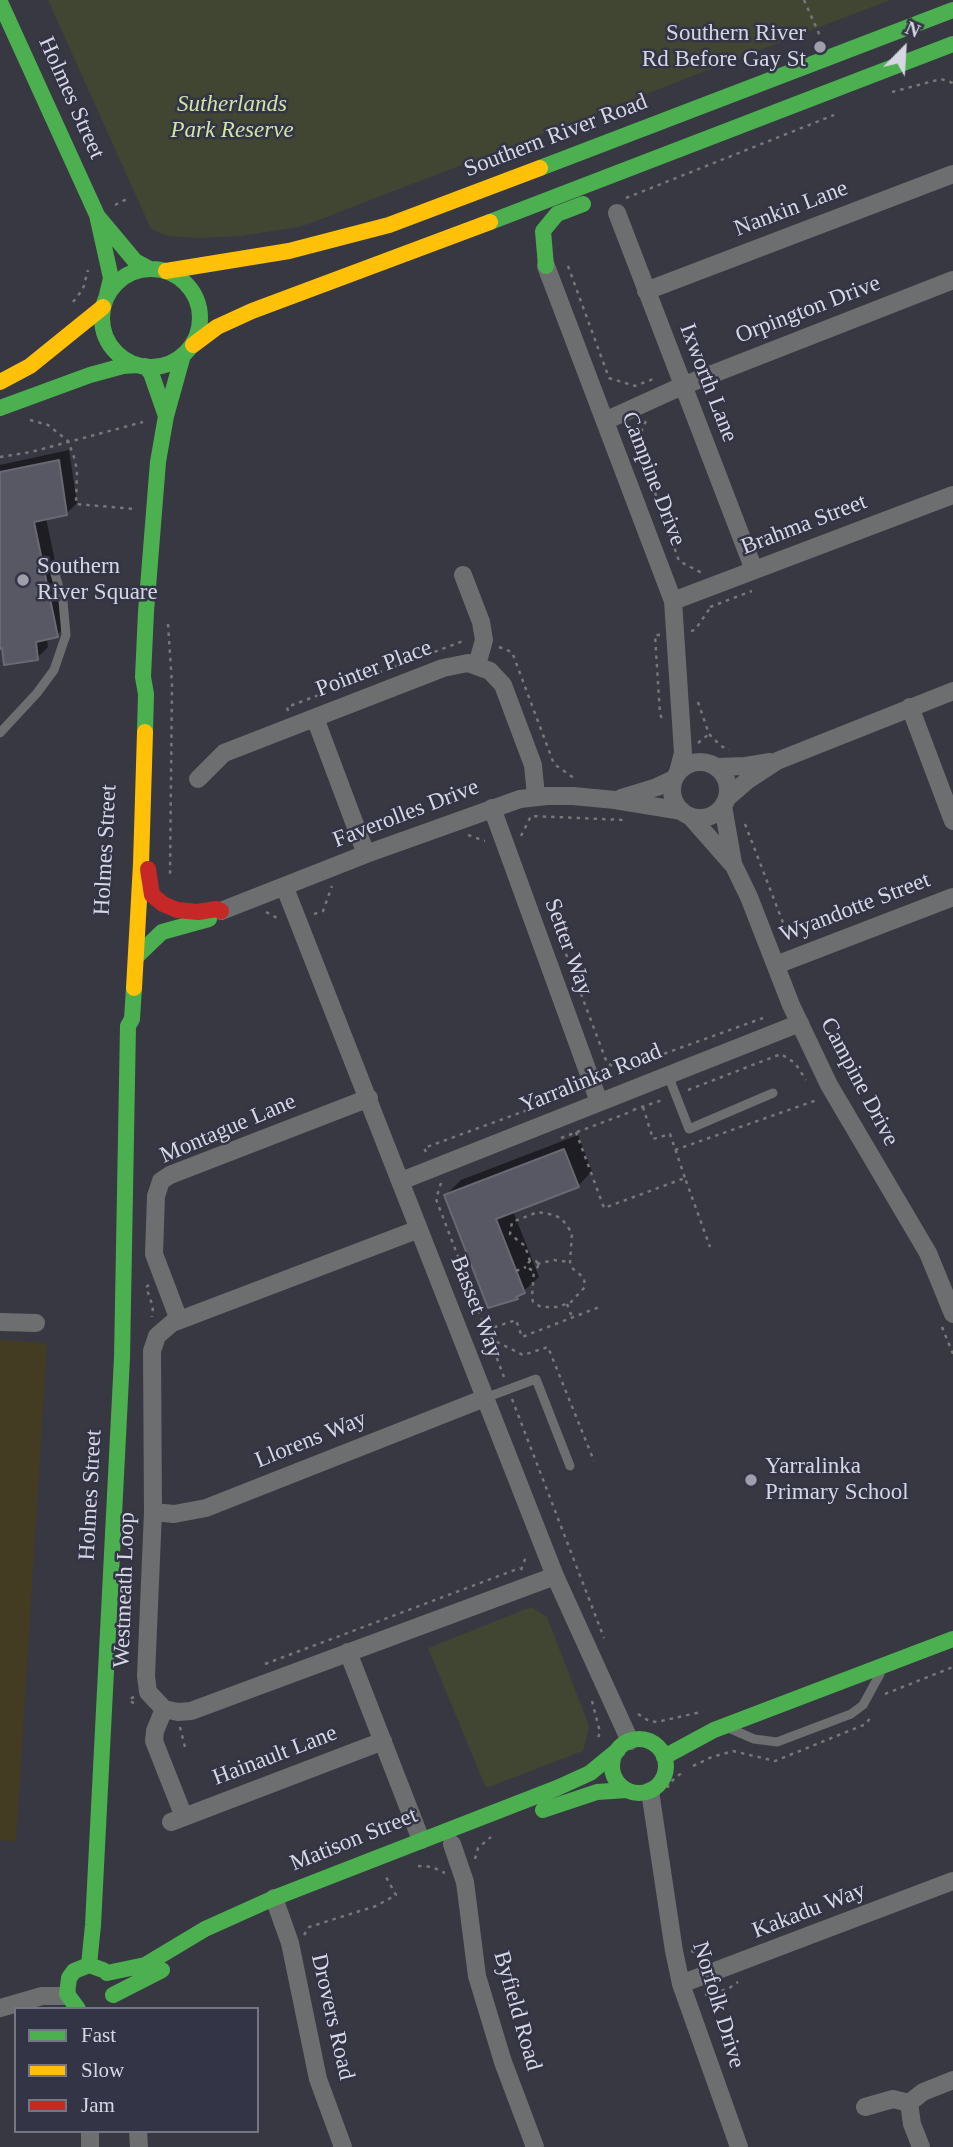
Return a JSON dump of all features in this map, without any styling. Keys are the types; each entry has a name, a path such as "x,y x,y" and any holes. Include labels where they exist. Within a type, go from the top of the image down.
{"main road":[{"name":"Holmes Street","path":"0,2 97,215 111,278 105,301"},
{"name":"Southern River Road","path":"166,271 289,251 389,225 952,14"},
{"path":"0,408 90,375 123,366 161,366 188,350 217,327 252,311 671,154 953,44"},
{"path":"545,266 542,240 543,231 550,220 557,214 615,200 660,173 667,167 671,154"},
{"name":"Holmes Street","path":"97,215 135,261 148,268"},
{"path":"0,382 30,366 105,301 117,282 132,272 148,268 166,271 186,282 198,301 200,324 188,350"},
{"path":"105,301 102,320 109,343 126,360 151,373 166,418"},
{"name":"Holmes Street","path":"89,1965 122,1358 128,1026 124,1018 126,937 139,693 143,677 158,462 166,418 188,350"},
{"name":"Holmes Street","path":"128,1026 132,1019 137,956 146,694 143,677"},
{"path":"137,956 162,932 202,922 217,916 221,911 177,910 152,895 149,887 148,856 154,774 145,740"},
{"path":"664,1757 724,1726 953,1639"},
{"path":"646,1740 654,1744 664,1757 666,1770 663,1779 650,1791 640,1793 627,1790 619,1784 612,1767 613,1758 624,1745 646,1740"},
{"name":"Matison Street","path":"108,2002 210,1939 421,1840 590,1773 624,1745"},
{"name":"Matison Street","path":"332,1893 566,1801 597,1792 627,1790"},
{"name":"Matison Street","path":"107,1973 145,1965 205,1929 283,1907"},
{"path":"76,2007 67,1994 69,1978 74,1971 89,1965 107,1973 113,1987 108,2002"}],"street":[{"name":"Nankin Lane","path":"646,291 953,174"},
{"name":"Ixworth Lane","path":"615,200 646,291 754,570"},
{"name":"Campine Drive","path":"545,266 673,601 673,721 683,753 676,776"},
{"name":"Orpington Drive","path":"605,421 679,378 953,280"},
{"name":"Brahma Street","path":"673,601 953,495"},
{"path":"463,575 481,622 484,642 477,665 490,671 503,685 533,765 536,796"},
{"name":"Pointer Place","path":"198,779 224,753 443,668 461,663 477,665"},
{"path":"777,761 746,766 693,763 676,776 673,797 686,813 707,817 748,780 777,761 953,691"},
{"path":"910,707 953,821"},
{"path":"315,718 366,854"},
{"name":"Campine Drive","path":"673,721 713,765"},
{"path":"713,765 726,779 725,802"},
{"name":"Faverolles Drive","path":"615,800 657,787 676,776"},
{"name":"Faverolles Drive","path":"221,911 492,808 536,796 578,796 615,800 686,813"},
{"name":"Campine Drive","path":"725,802 734,866"},
{"name":"Setter Way","path":"492,808 599,1102"},
{"name":"Campine Drive","path":"686,813 734,866 750,897 800,1023 829,1085 928,1253 945,1274 946,1316"},
{"name":"Basset Way","path":"285,888 624,1745"},
{"name":"Wyandotte Street","path":"776,965 953,897"},
{"name":"Yarralinka Road","path":"401,1181 800,1023"},
{"name":"Montague Lane","path":"179,1320 155,1254 156,1196 161,1181 170,1175 369,1098"},
{"path":"157,1336 179,1320 419,1229"},
{"path":"0,1322 36,1324"},
{"name":"Westmeath Loop","path":"157,1336 152,1351 153,1512 146,1676 148,1692 164,1709"},
{"name":"Llorens Way","path":"153,1512 173,1514 206,1508 485,1398"},
{"path":"164,1709 191,1711 555,1576"},
{"path":"348,1652 421,1840"},
{"name":"Hainault Lane","path":"164,1709 155,1731 155,1741 177,1819 383,1741"},
{"name":"Norfolk Drive","path":"650,1791 681,1984 739,2147"},
{"name":"Byfield Road","path":"452,1844 466,1882 477,1976 503,2062 535,2147"},
{"name":"Kakadu Way","path":"681,1984 953,1881"},
{"name":"Drovers Road","path":"283,1907 318,2078 343,2147"},
{"path":"0,2008 42,1996 67,1994"},
{"path":"909,2103 923,2092 953,2080"},
{"path":"865,2107 893,2099 909,2103"},
{"path":"909,2103 912,2124 921,2147"}],"lane":[{"path":"0,733 54,670 66,635 63,601 55,574"},
{"path":"668,1075 689,1129 773,1093"},
{"path":"485,1398 536,1378 569,1466"},
{"path":"724,1726 754,1739 777,1742 851,1714 863,1705 874,1680 887,1664"}],"path":[{"path":"804,0 820,36"},
{"path":"888,93 941,79 953,83"},
{"path":"615,200 838,114"},
{"path":"97,215 129,198"},
{"path":"566,260 609,378 635,386 679,378"},
{"path":"67,312 83,289 89,269"},
{"path":"24,418 48,425 68,441 77,470 76,504 154,510"},
{"path":"0,457 166,418"},
{"path":"673,721 660,714 655,635 695,631 710,608"},
{"path":"167,614 172,684 171,872 168,906"},
{"path":"292,727 286,707 471,638 484,642 512,652 554,764 579,781 577,818"},
{"path":"695,695 709,734 721,746 735,752"},
{"path":"468,835 493,844 521,836 531,816 632,821"},
{"path":"744,821 787,933 798,939 805,937 810,952"},
{"path":"262,911 288,924 323,911 332,884 338,882 332,868"},
{"path":"550,912 607,1063 619,1070 771,1015"},
{"path":"627,1092 634,1111 781,1054 795,1063 807,1081"},
{"path":"587,1070 607,1063"},
{"path":"675,1150 818,1100 813,1091"},
{"path":"440,1188 424,1149 574,1093"},
{"path":"643,1107 653,1139 670,1133 710,1247"},
{"path":"576,1132 604,1208 685,1178"},
{"path":"516,1270 527,1266 530,1261 525,1246 513,1238 510,1228 514,1220 538,1212 554,1216 569,1226 573,1238 570,1262 572,1268 584,1278 585,1287 567,1304 549,1307 536,1304 531,1291 537,1264"},
{"path":"530,1261 537,1264 554,1260 570,1262"},
{"path":"527,1266 534,1270"},
{"path":"157,1336 149,1332 153,1307 146,1287 158,1282"},
{"path":"567,1304 573,1317"},
{"path":"486,1330 516,1320 522,1337 602,1306"},
{"path":"946,1316 953,1354"},
{"path":"264,1664 520,1568 527,1554"},
{"path":"520,1568 528,1586"},
{"path":"591,1698 600,1732 598,1738"},
{"path":"667,1796 668,1784 684,1771"},
{"path":"411,1867 432,1867 447,1875 462,1870 474,1865 478,1848 493,1836"},
{"path":"302,1938 309,1927 376,1906 396,1895 383,1871"}],"green space":[{"name":"Sutherlands Park Reserve","path":"48,0 890,0 303,226 242,236 199,238 168,236 151,229"},
{"path":"531,1607 547,1617 589,1726 583,1751 486,1788 428,1648"}],"sand":[{"path":"0,1340 47,1343 16,1842 0,1840"}],"building":[{"name":"Southern River Square","path":"59,460 67,515 34,522 58,637 36,642 38,660 4,665 2,648 0,649 0,472"},
{"path":"564,1149 579,1187 496,1219 525,1293 516,1297 518,1299 488,1308 444,1195"}],"traffic: fast":[{"path":"0,2 97,215 111,278 107,295"},
{"path":"540,168 953,10"},
{"path":"490,222 953,44"},
{"path":"546,266 543,231 557,214 583,204"},
{"path":"99,218 135,261 148,268"},
{"path":"151,269 170,273 186,283 196,299 200,318 196,337 186,353 170,363 151,367 132,363 116,353 106,337 102,318 106,299 116,283 132,273 151,269"},
{"path":"145,732 146,694 143,677 146,612 158,462 166,416 183,355"},
{"path":"0,408 90,375 137,365"},
{"path":"145,366 151,373 166,416"},
{"path":"137,956 162,932 209,919"},
{"path":"89,1965 122,1358 128,1026 132,1019 134,988"},
{"path":"664,1757 714,1730 953,1639"},
{"path":"639,1739 658,1747 666,1766 658,1785 639,1793 620,1785 612,1766 620,1747 639,1739"},
{"path":"107,1973 145,1965 205,1929 274,1898 557,1788 590,1773 618,1750"},
{"path":"543,1810 597,1792 627,1790"},
{"path":"77,2007 67,1994 69,1978 74,1971 89,1965 103,1970"},
{"path":"113,1995 162,1970"}],"traffic: slow":[{"path":"166,271 289,251 389,225 540,168"},
{"path":"193,345 217,327 252,311 490,222"},
{"path":"0,382 30,366 103,307"},
{"path":"134,988 145,732"}],"traffic: jam":[{"path":"148,869 152,895 163,904 177,910 221,911"}],"place":[{"name":"Southern River Rd Before Gay St","path":"820,47"},
{"name":"Southern River Square","path":"23,580"},
{"name":"Yarralinka Primary School","path":"751,1480"}]}
